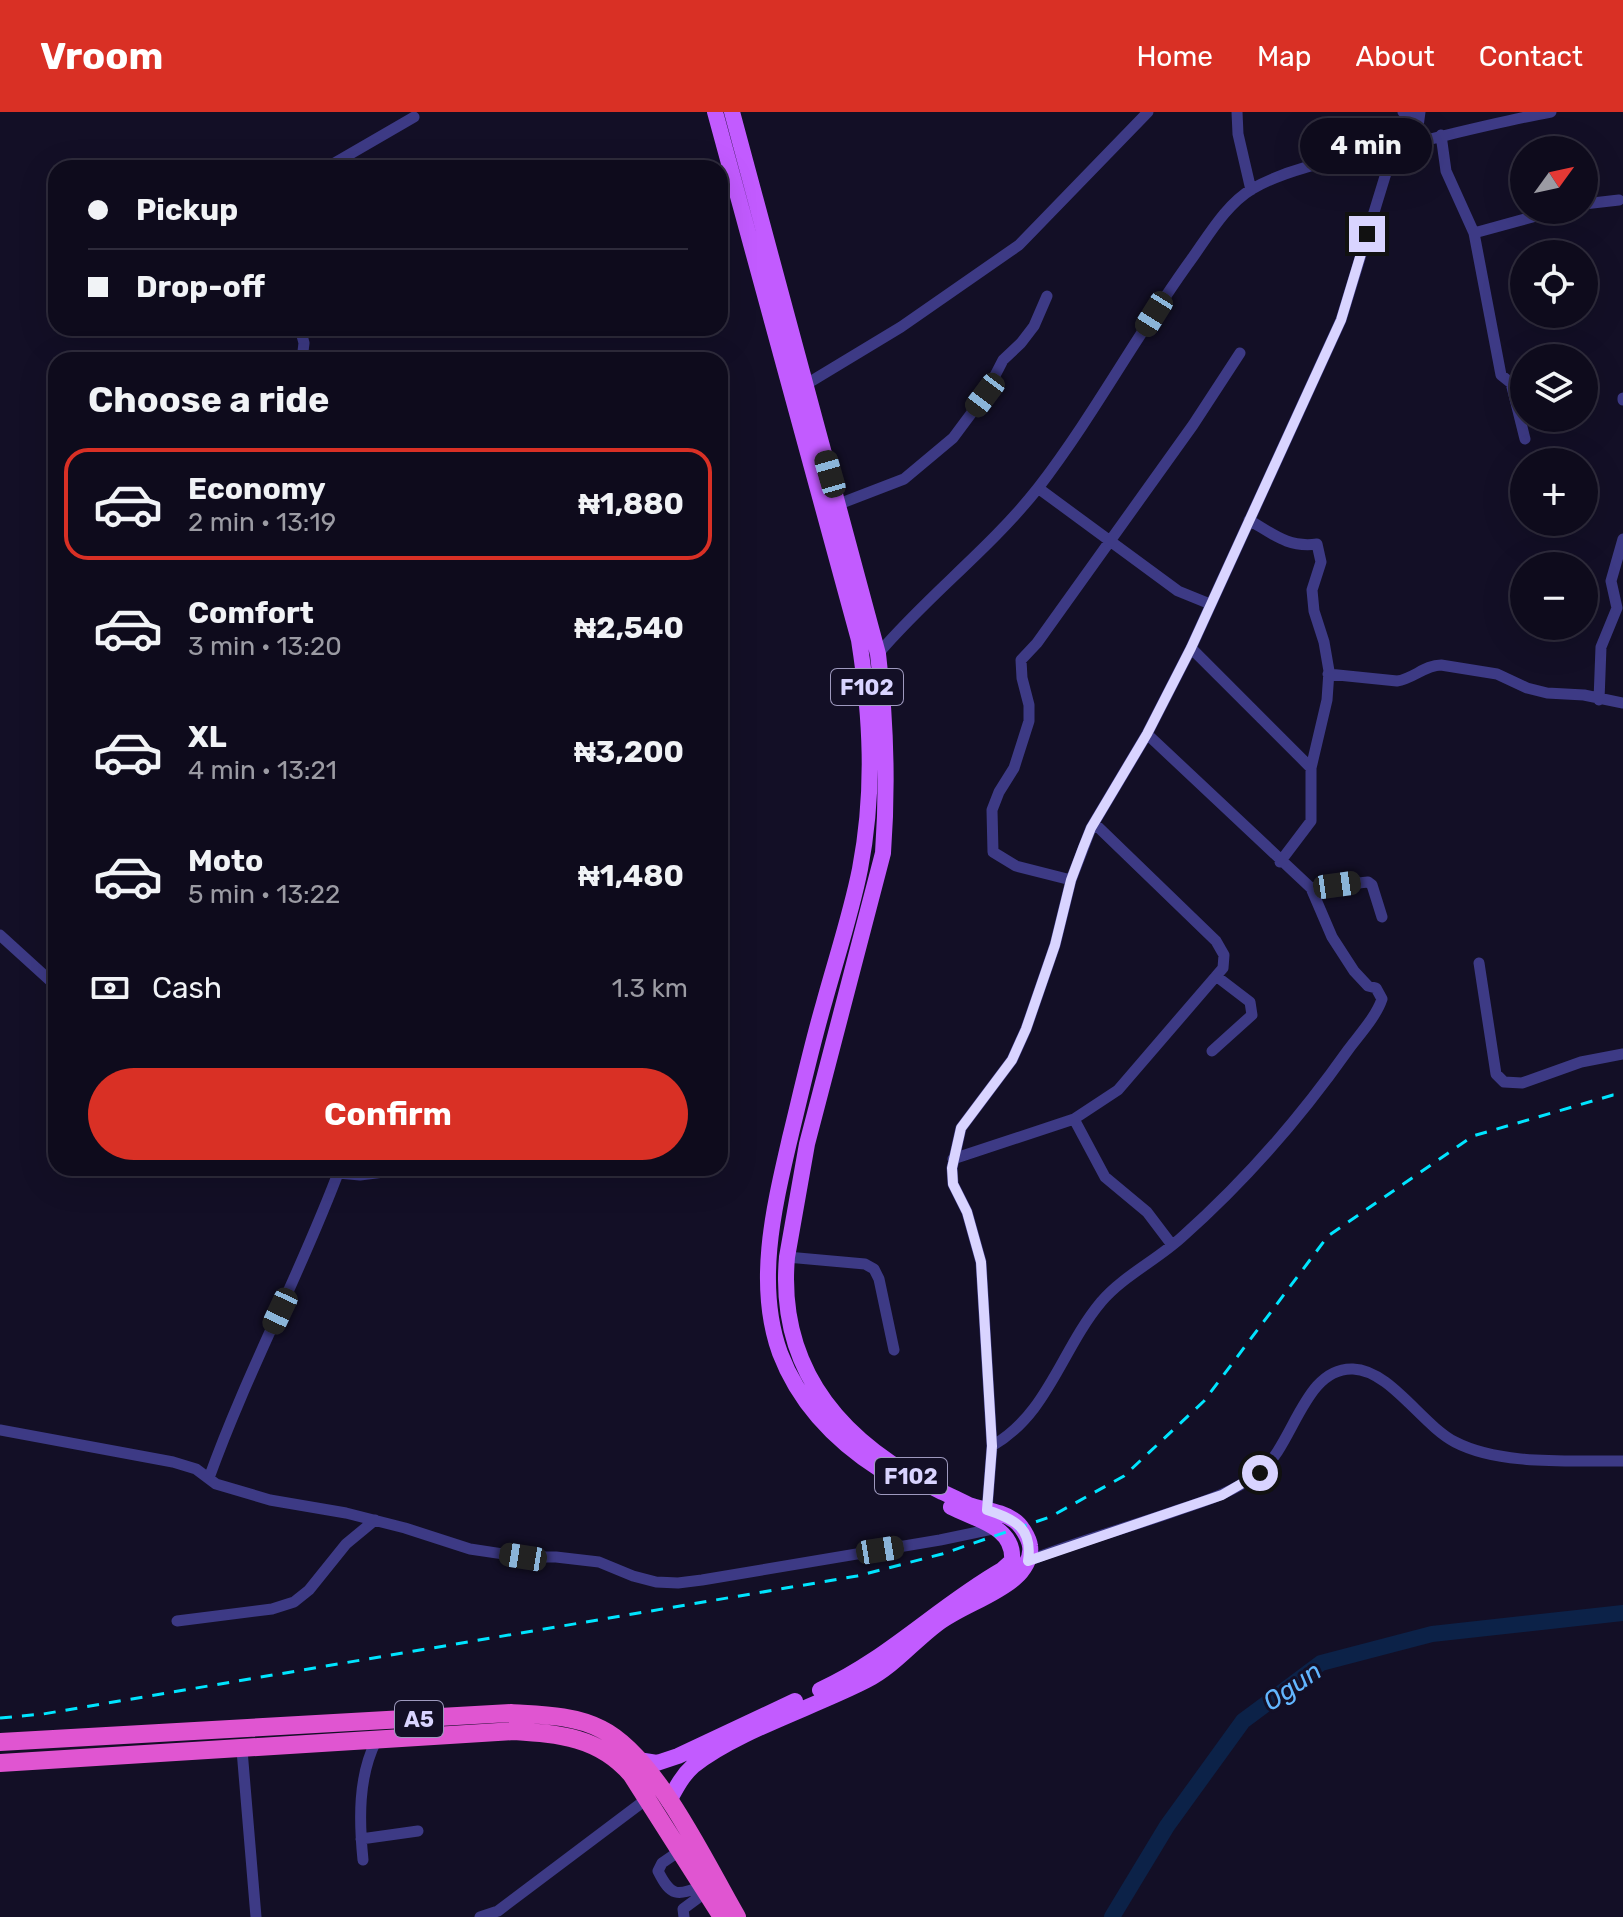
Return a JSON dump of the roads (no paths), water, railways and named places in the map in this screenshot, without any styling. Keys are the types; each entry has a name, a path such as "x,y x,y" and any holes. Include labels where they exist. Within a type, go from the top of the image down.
{"highway":[{"name":"A5","path":"0,1742 530,1714 587,1723 605,1730 638,1760 669,1801 737,1917"},
{"path":"450,1717 453,1736"},
{"name":"A5","path":"0,1763 514,1731 574,1737 601,1748 620,1762 648,1798 722,1917"}],"main road":[{"name":"F102","path":"715,112 859,640 868,693 871,740 871,781 860,869 779,1186 768,1271 773,1327 781,1353 805,1399 826,1426 858,1455 915,1490 998,1528"},
{"name":"F102","path":"732,112 878,654 887,739 883,853 807,1144 787,1265 790,1326 806,1370 824,1402 871,1451 969,1505 1014,1520 1030,1546 1028,1561"},
{"path":"768,1271 787,1265"},
{"path":"638,1760 657,1763 678,1756 834,1684 866,1665 1008,1566 1012,1561 1012,1551 1008,1538 998,1528"},
{"path":"669,1801 680,1780 693,1766 738,1740 869,1679 892,1665 939,1622 1010,1582 1028,1561"}],"street":[{"path":"805,385 901,327 1019,245 1148,112"},
{"path":"1237,112 1238,134 1251,190"},
{"path":"1403,112 1419,115 1416,141"},
{"path":"878,654 914,615 1000,534 1038,488 1087,419 1170,288 1233,204 1270,180 1329,161 1551,112"},
{"path":"340,160 414,117"},
{"path":"1441,135 1446,171 1474,233 1501,375 1511,383 1525,439"},
{"path":"987,1510 992,1446 981,1262 967,1212 953,1184 953,1159 961,1128 1012,1060 1055,945 1071,880 1087,838 1147,734 1191,648 1341,320 1394,147"},
{"path":"1598,202 1619,200"},
{"path":"1474,233 1510,223"},
{"path":"839,504 904,479 953,438 985,395 1003,360 1034,326 1047,296"},
{"path":"1071,880 1016,866 993,852 992,810 1014,768 1029,721 1021,660 1037,643 1193,425 1240,353"},
{"path":"1038,488 1178,591 1210,604"},
{"path":"1249,520 1287,542 1299,546 1317,544 1321,562 1312,590 1324,642 1327,700 1311,768 1311,821 1280,862"},
{"path":"1599,700 1601,647 1617,608 1611,581 1623,539"},
{"path":"1191,648 1311,768"},
{"path":"1328,674 1397,681 1433,665 1441,665 1497,674 1527,688 1547,693 1584,695 1623,703"},
{"path":"992,1446 1022,1425 1035,1409 1083,1328 1105,1298 1223,1200 1311,1103 1381,1004 1381,993 1368,986 1354,971 1332,937 1311,888 1147,734"},
{"path":"953,1159 1074,1119 1118,1090 1223,968 1224,955 1216,941 1095,824"},
{"path":"1311,888 1368,882 1372,885 1382,917"},
{"path":"0,935 48,979"},
{"path":"1479,963 1496,1074 1504,1082 1522,1083 1581,1062 1623,1054"},
{"path":"1212,1051 1252,1015 1250,1002 1216,976"},
{"path":"1074,1119 1105,1177 1147,1212 1172,1245"},
{"path":"209,1478 229,1421 337,1176"},
{"path":"787,1265 865,1264 874,1269 879,1279 894,1350"},
{"path":"1028,1561 1222,1495 1260,1473 1278,1455 1306,1399 1319,1383 1334,1372 1351,1369 1370,1371 1455,1442 1491,1454 1551,1460 1623,1461"},
{"path":"0,1430 173,1462 196,1469 216,1484 270,1500 375,1520 430,1534 470,1549 523,1557 599,1562 656,1582 678,1583 998,1528"},
{"path":"177,1621 272,1609 294,1602 309,1590 346,1544 375,1520"},
{"path":"363,1860 362,1791 367,1759 376,1741"},
{"path":"242,1750 256,1917"},
{"path":"480,1917 498,1911 648,1798"},
{"path":"361,1839 418,1831"},
{"path":"681,1850 662,1863 658,1871 663,1883 671,1892 682,1894 704,1889"},
{"path":"684,1917 683,1909 704,1889"}],"waterway":[{"name":"Ogun","path":"1112,1917 1167,1826 1243,1721 1321,1663 1432,1634 1623,1613"}],"railway":[{"path":"0,1718 43,1714 857,1576 942,1554 1050,1517 1124,1476 1204,1401 1328,1236 1473,1136 1613,1095 1623,1095"}]}
